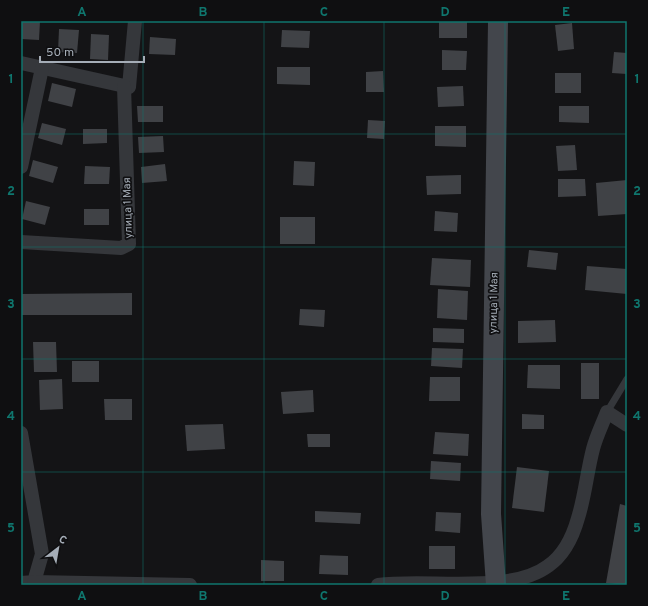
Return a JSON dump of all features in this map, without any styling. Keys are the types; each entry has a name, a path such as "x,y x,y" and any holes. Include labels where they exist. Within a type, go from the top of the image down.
{"street":[{"name":"улица 1 Мая","path":"21,242 121,248 129,244 124,86 129,87 135,21"},
{"name":"улица 1 Мая","path":"496,584 491,514 498,21"},
{"path":"21,63 124,86"},
{"path":"21,167 42,68"},
{"path":"378,585 397,582 496,584 529,577 548,566 560,555 571,540 579,517 593,448 607,412 627,425"},
{"path":"21,433 42,554 28,582 190,585"}],"lane":[{"path":"607,412 627,379"}],"building":[{"path":"21,21 40,21 39,40 21,39"},
{"path":"439,21 467,21 467,38 439,38"},
{"path":"572,23 574,49 558,51 555,25"},
{"path":"59,29 79,30 77,53 58,52"},
{"path":"282,30 310,31 309,48 281,47"},
{"path":"91,34 109,35 108,60 90,59"},
{"path":"150,37 176,39 175,55 149,54"},
{"path":"442,50 467,51 466,70 442,70"},
{"path":"614,52 627,53 627,74 612,73"},
{"path":"277,67 310,67 310,85 277,84"},
{"path":"383,71 384,92 366,92 366,72"},
{"path":"555,73 581,73 581,93 555,93"},
{"path":"52,83 76,89 72,107 48,101"},
{"path":"463,86 464,106 438,107 437,87"},
{"path":"137,106 163,106 163,122 138,122"},
{"path":"559,106 589,106 589,123 559,122"},
{"path":"368,120 385,121 384,139 367,138"},
{"path":"42,123 66,129 62,145 38,138"},
{"path":"435,126 466,126 466,147 435,146"},
{"path":"83,129 107,129 107,143 83,144"},
{"path":"163,136 164,152 139,153 138,137"},
{"path":"575,145 577,170 558,171 556,146"},
{"path":"33,160 58,167 53,183 29,176"},
{"path":"294,161 315,162 314,186 293,185"},
{"path":"165,164 167,181 142,183 141,167"},
{"path":"85,166 110,167 109,184 84,184"},
{"path":"461,175 461,194 427,195 426,176"},
{"path":"558,179 585,179 586,196 558,197"},
{"path":"627,180 627,214 598,216 596,183"},
{"path":"26,201 50,207 45,225 22,219"},
{"path":"84,209 109,209 109,225 84,225"},
{"path":"435,211 458,213 457,232 434,231"},
{"path":"280,217 315,217 315,244 280,244"},
{"path":"529,250 558,253 556,270 527,267"},
{"path":"432,258 471,260 470,287 430,285"},
{"path":"587,266 627,269 627,294 585,290"},
{"path":"438,289 468,291 467,320 437,318"},
{"path":"132,293 132,315 21,315 21,294"},
{"path":"300,309 325,310 324,327 299,325"},
{"path":"555,320 556,342 518,343 518,321"},
{"path":"433,328 464,329 464,343 433,342"},
{"path":"33,342 56,342 57,372 34,372"},
{"path":"432,348 463,349 462,368 431,366"},
{"path":"72,361 99,361 99,382 72,382"},
{"path":"581,363 599,363 599,399 581,399"},
{"path":"528,365 560,365 560,389 527,388"},
{"path":"430,377 460,377 460,401 429,401"},
{"path":"62,379 63,409 40,410 39,380"},
{"path":"313,390 314,412 283,414 281,392"},
{"path":"104,399 132,399 132,420 105,420"},
{"path":"522,414 544,415 544,429 522,429"},
{"path":"223,424 225,449 187,451 185,425"},
{"path":"435,432 469,434 468,456 433,454"},
{"path":"307,434 330,434 330,447 308,447"},
{"path":"431,461 461,463 460,481 430,479"},
{"path":"517,467 549,471 544,512 512,508"},
{"path":"620,504 627,506 627,585 606,583"},
{"path":"315,511 361,513 360,524 315,522"},
{"path":"436,512 461,513 460,533 435,531"},
{"path":"429,546 455,546 455,569 429,569"},
{"path":"320,555 348,556 348,575 319,574"},
{"path":"261,560 284,561 284,581 261,581"}]}
